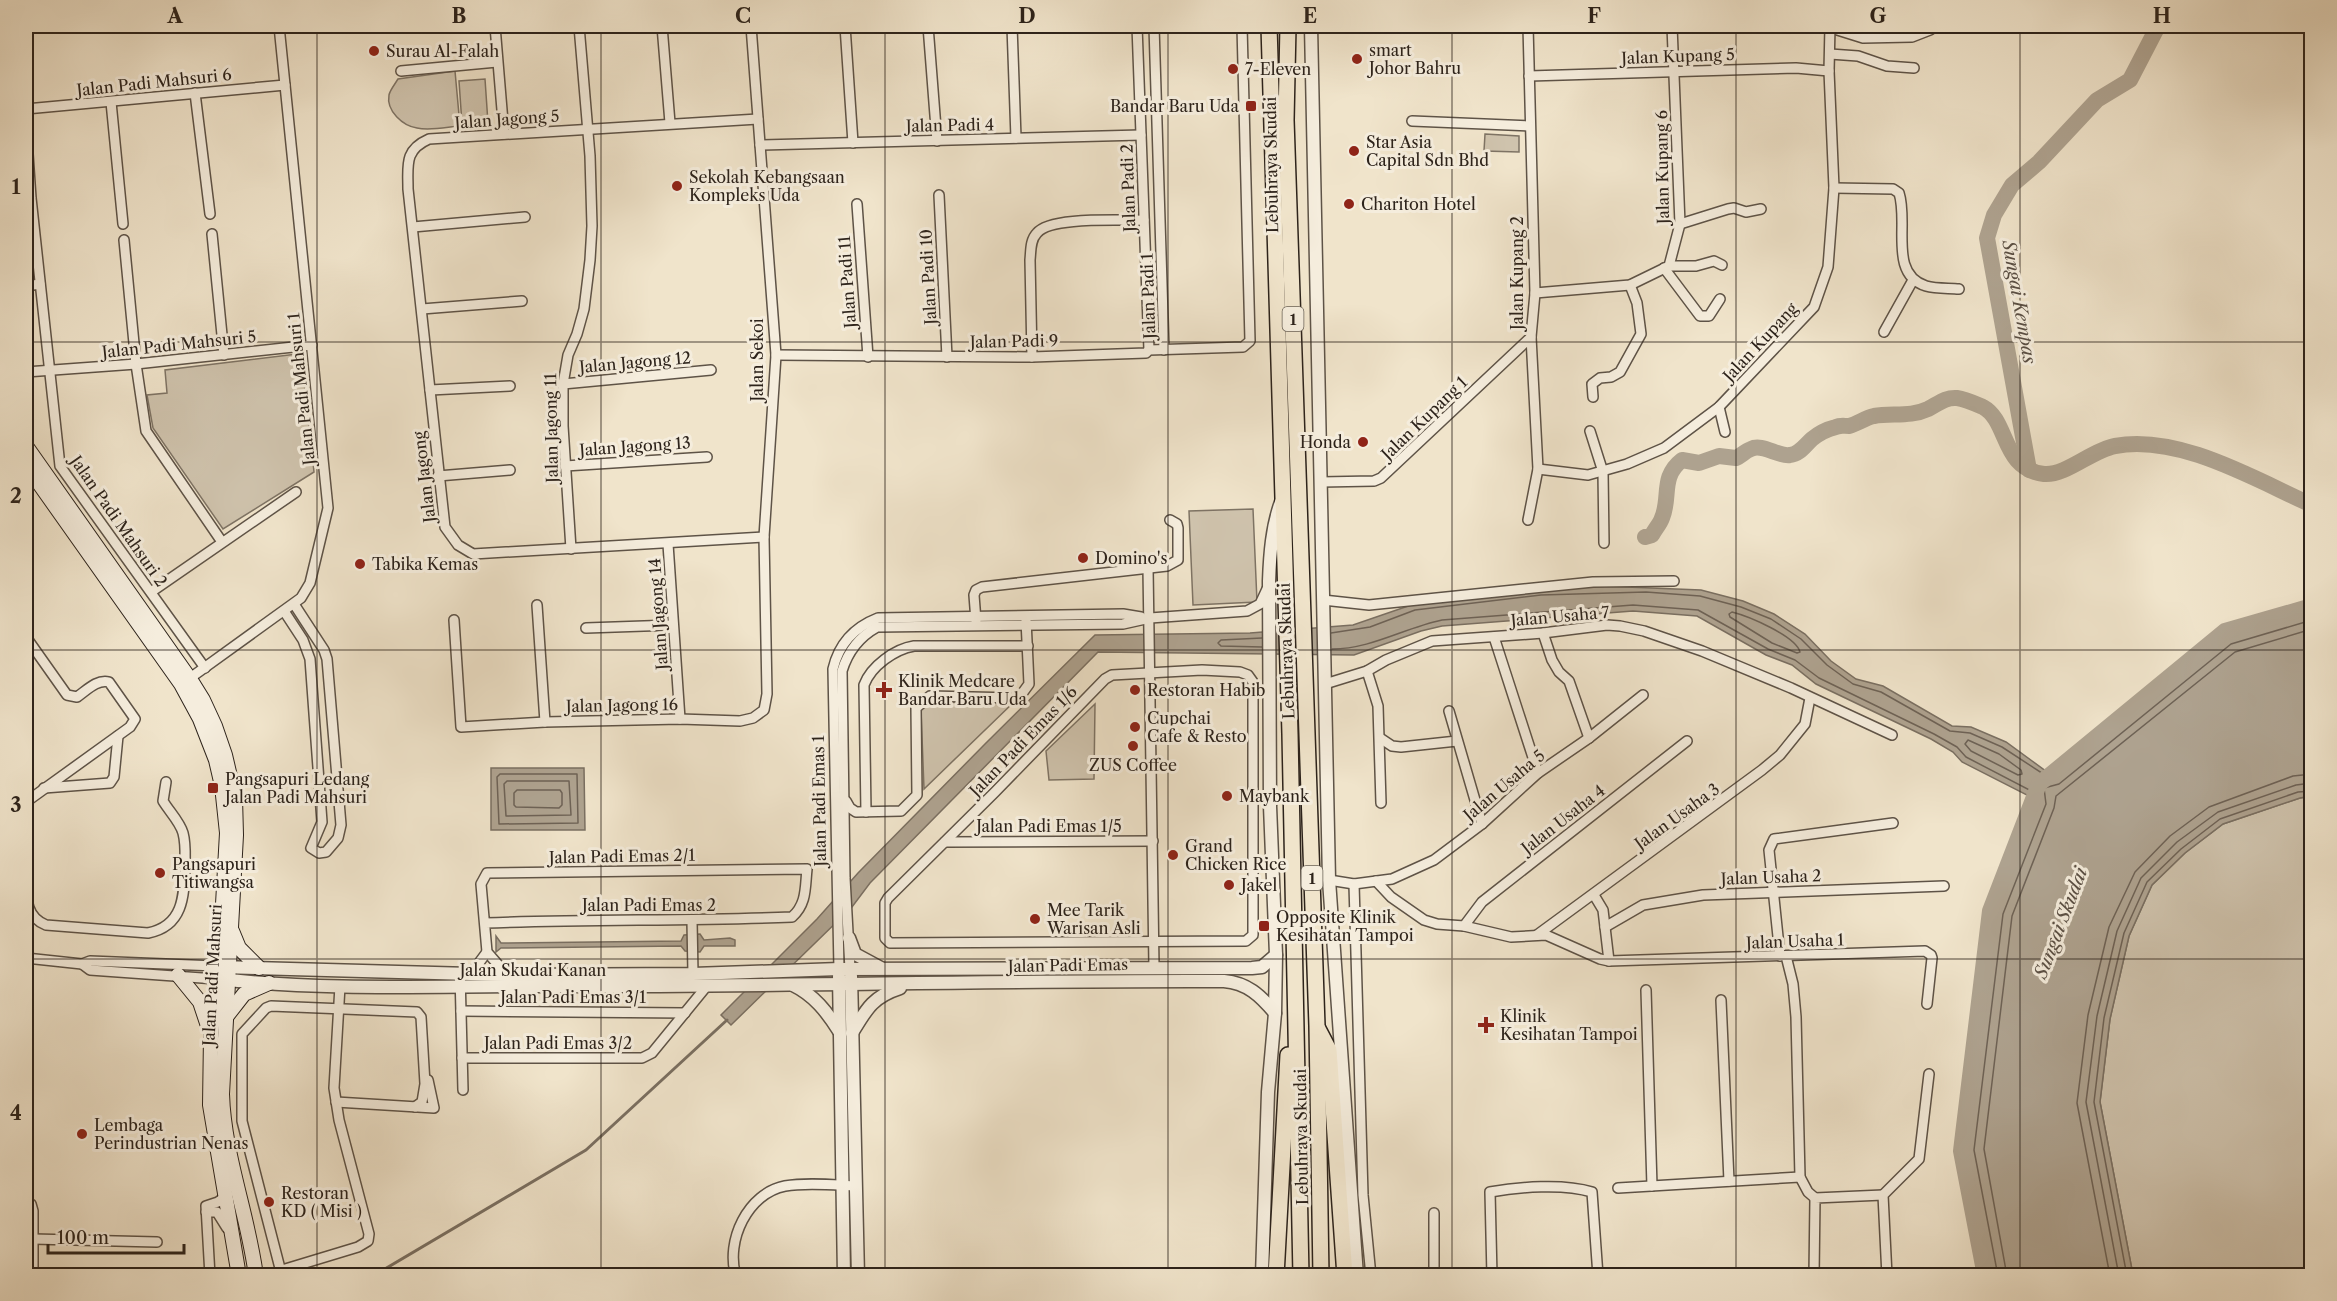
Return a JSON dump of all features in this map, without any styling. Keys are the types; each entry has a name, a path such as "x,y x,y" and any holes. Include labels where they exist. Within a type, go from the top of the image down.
{"highway":[{"name":"Lebuhraya Skudai","path":"1269,26 1289,682 1301,1275"},
{"name":"Lebuhraya Skudai","path":"1288,26 1287,132 1317,1026 1321,1275"},
{"path":"1276,1275 1287,1059 1295,1004"},
{"path":"1317,1026 1329,1050 1345,1275"}],"main road":[{"name":"Jalan Padi Mahsuri","path":"26,446 215,726 225,755 235,798 235,872 230,926 211,1036 210,1105 239,1275"},
{"name":"Jalan Padi Mahsuri","path":"26,465 186,681 208,738 222,786 227,833 222,922 222,973 226,1017 223,1121 255,1275"},
{"path":"230,926 239,948 259,968"},
{"path":"178,975 200,1002 211,1036"},
{"path":"226,1017 244,994 269,982"}],"street":[{"name":"Jalan Padi Mahsuri 1","path":"186,681 294,604 306,591 310,583 328,508 279,26"},
{"path":"495,26 504,134"},
{"name":"Jalan Jagong 11","path":"571,549 564,368 584,309 591,260 592,226 588,129 579,26"},
{"path":"662,26 670,123"},
{"name":"Jalan Sekoi","path":"751,26 776,355 764,537 767,694"},
{"path":"845,26 854,143"},
{"path":"928,26 937,141"},
{"path":"1012,26 1017,138"},
{"name":"Jalan Padi 2","path":"1137,26 1149,350"},
{"name":"Jalan Padi 1","path":"1154,26 1164,350"},
{"name":"Jalan Padi 9","path":"776,355 1032,357 1242,347 1250,341 1242,26"},
{"path":"1311,26 1329,880 1357,1275"},
{"name":"Jalan Kupang 2","path":"1528,26 1535,293 1531,338 1538,470 1528,520"},
{"name":"Jalan Kupang 6","path":"1667,267 1680,224 1676,70 1672,26"},
{"path":"1831,27 1863,38 1912,37 1930,30"},
{"name":"Jalan Kupang","path":"1538,470 1588,475 1649,456 1664,448 1719,407 1814,307 1828,267 1834,188 1829,71 1831,27"},
{"path":"1830,54 1858,56 1887,66 1914,68"},
{"path":"401,71 497,62"},
{"name":"Jalan Kupang 5","path":"1529,76 1676,70 1796,68 1829,71"},
{"name":"Jalan Padi Mahsuri 6","path":"26,108 285,85"},
{"path":"195,93 210,213"},
{"path":"111,102 123,224"},
{"path":"588,129 758,119"},
{"path":"1412,121 1530,126"},
{"name":"Jalan Padi Mahsuri 2","path":"26,124 28,198 60,466 205,668"},
{"name":"Jalan Jagong 5","path":"429,139 588,129"},
{"name":"Jalan Padi 4","path":"760,145 1141,135"},
{"name":"Jalan Jagong","path":"429,139 414,148 408,164 412,227 438,476 445,527 451,537 473,554 764,537"},
{"path":"1834,188 1893,189 1899,193 1904,229 1901,249 1905,267 1913,280 1927,287 1959,289"},
{"name":"Jalan Padi 10","path":"939,195 947,357"},
{"name":"Jalan Padi 11","path":"856,204 868,357"},
{"path":"1680,224 1728,209 1734,208 1746,212 1761,209"},
{"path":"412,227 525,217"},
{"path":"1032,357 1030,260 1031,247 1037,232 1045,226 1060,222 1144,220"},
{"path":"212,234 224,355"},
{"path":"124,240 136,364 146,431 222,542"},
{"path":"1535,293 1630,285 1667,267 1696,266 1714,261 1722,266"},
{"path":"1667,267 1700,316 1709,316 1720,299"},
{"path":"1884,332 1913,280"},
{"path":"26,286 40,284"},
{"path":"1593,397 1592,384 1600,378 1611,377 1620,372 1641,334 1637,303 1630,285"},
{"path":"422,309 522,301"},
{"name":"Jalan Kupang 1","path":"1321,482 1374,481 1381,478 1531,338"},
{"name":"Jalan Padi Mahsuri 5","path":"26,372 136,364 312,345"},
{"name":"Jalan Jagong 12","path":"563,384 711,370"},
{"path":"430,390 510,386"},
{"path":"1719,407 1725,432"},
{"path":"1590,431 1603,472 1604,543"},
{"name":"Jalan Jagong 13","path":"566,466 707,457"},
{"path":"438,476 510,470"},
{"path":"151,592 296,492"},
{"path":"1262,1275 1268,1092 1275,1012 1276,955 1270,806 1269,580 1275,517 1284,493"},
{"path":"976,622 974,595 976,590 982,587 1167,566 1178,560 1178,528 1177,524 1170,520"},
{"name":"Jalan Jagong 14","path":"668,544 680,719"},
{"path":"1148,568 1154,968"},
{"name":"Jalan Padi Emas 1","path":"844,1275 846,1033 833,669 836,656 850,635 863,624 878,618 1027,626 1150,622 1253,609 1264,596 1269,580"},
{"path":"1323,600 1369,605 1593,582 1674,581"},
{"path":"284,611 303,639 310,659 322,822 311,848 318,853 326,852 338,838 341,825 327,659 324,650 294,604"},
{"path":"537,605 545,722"},
{"name":"Jalan Padi Emas 1","path":"841,881 845,830 842,671 850,651 868,633 877,627 976,622 1026,615 1123,614 1150,622"},
{"path":"844,792 850,808 861,812 901,811 917,795 916,708 922,701 930,696 1014,698 1021,695 1029,684 1026,615"},
{"name":"Jalan Jagong 16","path":"454,620 461,727 545,722 747,720 764,710 767,694"},
{"path":"586,628 673,625"},
{"name":"Jalan Usaha 7","path":"1325,683 1367,670 1432,642 1607,625 1644,631 1702,651 1892,735"},
{"path":"1543,633 1552,660 1559,672 1569,681 1589,738"},
{"path":"26,637 67,695 77,697 103,680 109,682 135,719 134,723 118,736 26,802"},
{"path":"1494,637 1538,773"},
{"path":"861,812 866,678 891,654 914,646 1028,646"},
{"path":"310,659 327,659"},
{"name":"Jalan Padi Emas 1/6","path":"1154,941 890,943 885,938 885,903 1105,679 1112,675 1202,670 1240,672 1248,675 1253,682 1251,806"},
{"path":"1367,670 1378,706 1381,803"},
{"name":"Jalan Usaha 5","path":"1329,880 1354,884 1392,879 1434,860 1482,824 1538,773 1589,738 1643,695"},
{"name":"Jalan Usaha 3","path":"1535,936 1733,794 1780,755 1805,724 1810,698"},
{"path":"1449,711 1482,824"},
{"path":"44,788 110,783 114,777 118,736"},
{"path":"1380,738 1392,746 1401,747 1457,741"},
{"name":"Jalan Usaha 4","path":"1464,926 1482,902 1687,741"},
{"path":"26,873 27,906 38,922 57,926 156,932 177,915 184,898 185,843 183,831 163,801 165,782"},
{"path":"1154,941 1246,941 1253,935 1251,806 1270,806"},
{"path":"845,830 848,820 861,812"},
{"path":"1893,823 1774,839 1769,850 1783,956 1793,984 1796,1017 1800,1177 1808,1192 1815,1198 1883,1195 1919,1159 1929,1074"},
{"name":"Jalan Padi Emas 1/5","path":"945,842 1153,841"},
{"name":"Jalan Padi Emas 2/1","path":"487,952 481,884 488,873 807,869 804,901"},
{"path":"1376,881 1391,897 1424,920 1511,937 1546,935 1609,961 1603,910 1594,895"},
{"path":"1354,884 1363,1195 1371,1275"},
{"name":"Jalan Usaha 2","path":"1605,927 1643,905 1703,895 1944,886"},
{"name":"Jalan Padi Emas 2","path":"485,923 590,919 692,921 792,917 799,911 804,901"},
{"path":"692,921 693,974"},
{"name":"Jalan Padi Emas 1","path":"843,926 849,938 844,969"},
{"path":"849,938 855,954 885,970"},
{"path":"463,1090 461,1011 463,978 487,952 507,975"},
{"name":"Jalan Usaha 1","path":"1609,961 1929,952 1932,958 1927,1004"},
{"name":"Jalan Padi Emas","path":"844,969 1252,968 1262,967 1276,955"},
{"path":"26,958 222,973"},
{"path":"82,964 90,970 178,975 222,973"},
{"name":"Jalan Skudai Kanan","path":"222,973 259,968 706,987 845,983"},
{"name":"Jalan Skudai Kanan","path":"222,973 269,982 340,986 507,975 693,974 844,969"},
{"name":"Jalan Padi Emas","path":"845,983 1224,981 1237,982 1246,986 1275,1012"},
{"path":"785,984 806,991 846,1033 877,998 887,992 913,984"},
{"path":"336,1102 434,1108 425,1060 422,1017 417,1012 339,1008 271,1006 266,1008 242,1034 242,1121 282,1273 358,1247 368,1241 369,1234 336,1102 334,1088 339,1008 340,986"},
{"path":"685,1013 706,987"},
{"path":"1646,990 1652,1186"},
{"path":"1721,1000 1729,1181"},
{"name":"Jalan Padi Emas 3/1","path":"461,1011 685,1013"},
{"name":"Jalan Padi Emas 3/2","path":"462,1058 642,1058 652,1053 685,1013"},
{"name":"Jalan Padi Emas 1","path":"846,1033 856,1186 858,1275"},
{"path":"415,1107 420,1105 423,1096 425,1060"},
{"path":"1342,1084 1360,1083"},
{"path":"1618,1188 1800,1177"},
{"path":"736,1275 735,1240 743,1221 765,1196 784,1186 856,1186"},
{"path":"1492,1275 1490,1192 1508,1189 1566,1187 1592,1192 1598,1275"},
{"path":"1883,1195 1887,1275"},
{"path":"206,1209 225,1197"},
{"path":"1814,1275 1815,1198"},
{"path":"28,1203 33,1239 33,1275"},
{"path":"206,1209 217,1212 232,1239"},
{"path":"206,1209 210,1275"},
{"path":"1434,1213 1434,1275"},
{"path":"33,1239 157,1242"}],"shaded area":[{"path":"455,71 460,126 433,129 412,127 401,121 393,112 389,95 398,79"},
{"path":"485,79 488,123 462,124 459,81"},
{"path":"1485,134 1519,136 1519,152 1484,151"},
{"path":"297,354 302,360 314,472 223,529 153,428 147,395 167,393 165,370"},
{"path":"1253,509 1257,602 1193,605 1189,511"},
{"path":"1015,701 924,789 921,710 928,703"},
{"path":"1095,704 1094,779 1049,780 1046,751"},
{"path":"2311,796 2311,1275 2133,1275 2100,1102 2110,1019 2129,936 2152,885 2185,853 2223,824"}],"water":[{"name":"Sungai Skudai","path":"1601,586 1701,590 1743,601 1774,614 1805,634 1831,661 1856,679 1883,686 1952,726 1971,727 2006,742 2050,774 2225,631 2311,606 2311,796 2223,824 2185,853 2152,885 2129,936 2110,1019 2100,1102 2133,1275 1985,1275 1961,1151 1990,911 2033,798 1962,762 1953,752 1931,739 1816,684 1792,665 1766,655 1697,616 1633,611 1442,626 1421,631 1354,655 1098,652 870,883 852,907 731,1025 721,1015 817,919 858,873 1095,635 1250,633 1353,625 1414,604 1540,589"},
{"path":"491,768 584,768 585,830 491,830"},
{"path":"700,934 704,940 730,938 735,940 735,946 704,946 700,952 685,951 681,946 501,948 496,952 496,936 501,943 681,941 684,935"}],"waterway":[{"name":"Sungai Kempas","path":"2029,470 1987,238 1994,215 2012,185 2039,162 2097,100 2130,80 2158,26"},
{"path":"1645,537 1652,535 1661,520 1665,510 1668,480 1682,460 1699,463 1719,456 1736,458 1755,448 1785,455 1794,454 1814,437 1830,429 1849,426 1874,416 1922,411 1953,398 1974,403 1991,414 2013,454 2030,470 2052,474 2097,452 2115,446 2139,444 2165,446 2216,461 2312,505"},
{"path":"1985,1276 1961,1151 1990,911 2039,784 2225,631 2312,606"},
{"path":"373,1276 586,1150 727,1020"}],"place":[{"name":"Surau Al-Falah","path":"374,51"},
{"name":"smart Johor Bahru","path":"1357,59"},
{"name":"7-Eleven","path":"1233,69"},
{"name":"Bandar Baru Uda","path":"1251,106"},
{"name":"Star Asia Capital Sdn Bhd","path":"1354,151"},
{"name":"Sekolah Kebangsaan Kompleks Uda","path":"677,186"},
{"name":"Chariton Hotel","path":"1349,204"},
{"name":"Honda","path":"1363,442"},
{"name":"Domino's","path":"1083,558"},
{"name":"Tabika Kemas","path":"360,564"},
{"name":"Klinik Medcare Bandar Baru Uda","path":"884,690"},
{"name":"Restoran Habib","path":"1135,690"},
{"name":"Cupchai Cafe & Resto","path":"1135,727"},
{"name":"ZUS Coffee","path":"1133,746"},
{"name":"Pangsapuri Ledang Jalan Padi Mahsuri","path":"213,788"},
{"name":"Maybank","path":"1227,796"},
{"name":"Grand Chicken Rice","path":"1173,855"},
{"name":"Pangsapuri Titiwangsa","path":"160,873"},
{"name":"Jakel","path":"1229,885"},
{"name":"Mee Tarik Warisan Asli","path":"1035,919"},
{"name":"Opposite Klinik Kesihatan Tampoi","path":"1264,926"},
{"name":"Klinik Kesihatan Tampoi","path":"1486,1025"},
{"name":"Lembaga Perindustrian Nenas","path":"82,1134"},
{"name":"Restoran KD ( Misi )","path":"269,1202"}]}
